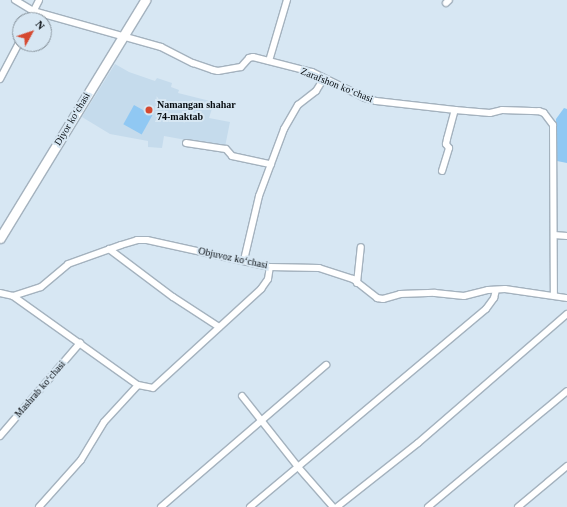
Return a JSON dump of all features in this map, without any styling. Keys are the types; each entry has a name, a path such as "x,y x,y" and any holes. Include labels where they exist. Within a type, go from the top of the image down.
{"main road":[{"name":"Diyor koʻchasi","path":"0,238 145,0"}],"street":[{"path":"15,0 33,11 123,36"},
{"path":"33,11 39,0"},
{"path":"269,61 287,0"},
{"name":"Zarafshon koʻchasi","path":"123,36 161,47 193,64 218,71 241,67 249,58 253,57 312,72 376,101 490,113 502,110 539,111 544,113 550,118 553,125 554,235"},
{"path":"0,79 14,52"},
{"path":"244,260 259,196 284,129 298,106 316,91 324,78"},
{"path":"442,171 449,148 446,144 455,110"},
{"path":"186,143 226,150 232,156 271,164"},
{"path":"554,295 554,235 567,236"},
{"name":"Objuvoz koʻchasi","path":"0,294 13,296 41,287 68,264 137,240 147,240 244,260 270,267 319,268 353,279 377,298 383,299 400,294 435,293 464,296 496,290 519,290 567,298"},
{"path":"357,283 361,247"},
{"path":"109,249 173,297 219,327"},
{"path":"13,296 138,385 148,388 158,385 261,289 268,279 270,267"},
{"path":"250,507 486,309 494,298 496,290"},
{"path":"337,507 418,443 567,314"},
{"name":"Mashrab koʻchasi","path":"0,436 80,343"},
{"path":"161,507 326,366"},
{"path":"39,507 81,460 104,422 138,385"},
{"path":"428,507 567,391"},
{"path":"242,396 298,467 333,507"},
{"path":"518,507 567,466"}],"shaded area":[{"name":"Namangan shahar 74-maktab","path":"115,64 129,72 155,81 157,78 172,83 171,87 179,90 178,93 214,102 209,118 230,122 225,147 164,136 162,148 148,147 148,141 110,134 82,117"},
{"path":"134,105 152,115 142,134 123,124"},
{"path":"564,108 567,109 567,163 557,161 556,119"}],"place":[{"name":"Namangan shahar 74-maktab","path":"149,110"}]}
